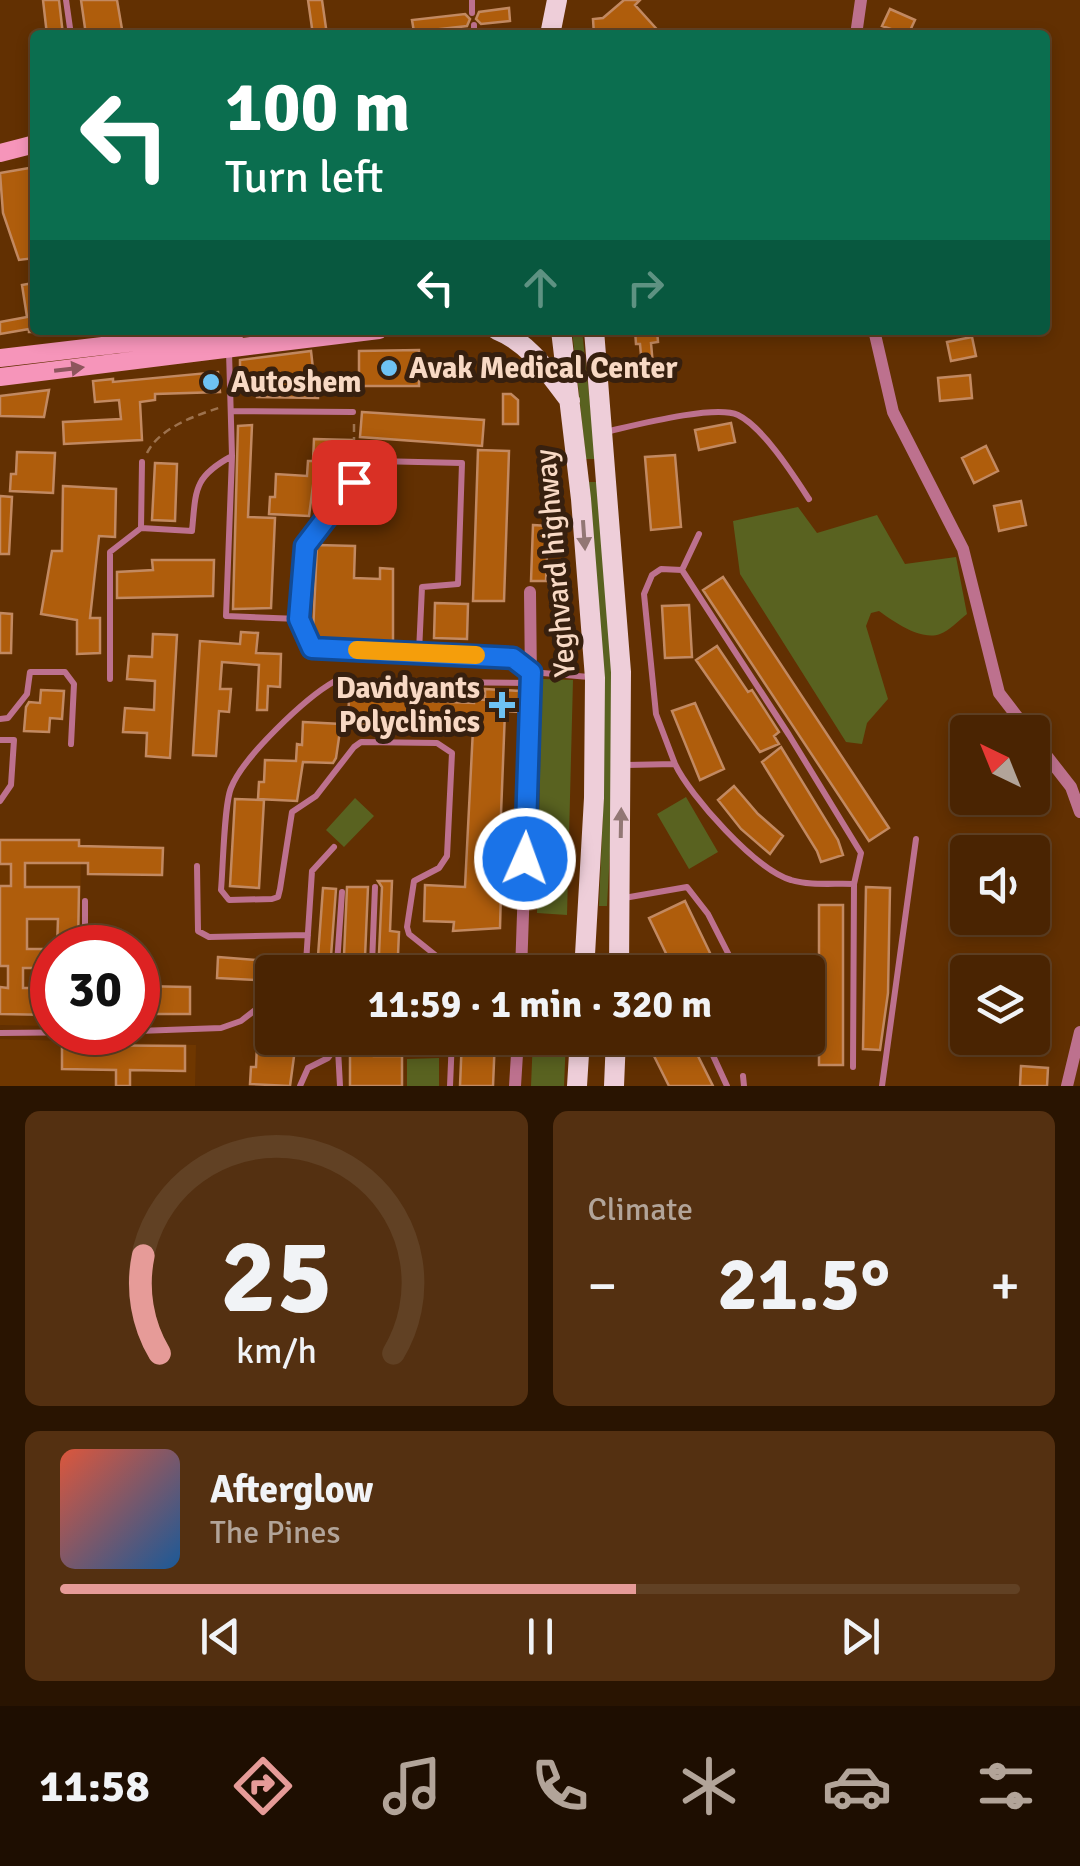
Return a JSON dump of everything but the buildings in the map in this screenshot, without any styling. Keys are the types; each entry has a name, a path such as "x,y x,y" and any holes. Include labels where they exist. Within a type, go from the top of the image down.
{"main road":[{"path":"551,30 560,0"},
{"path":"560,0 563,30"},
{"path":"0,152 30,145"},
{"path":"0,377 228,340 304,335"},
{"path":"507,335 534,354 571,403"},
{"name":"Yeghvard highway","path":"561,335 578,469 595,678 594,798 585,955"},
{"name":"Yeghvard highway","path":"594,335 620,672 619,955"},
{"path":"0,358 137,336 228,340"},
{"path":"578,469 606,468"},
{"path":"587,919 620,921"},
{"path":"576,1086 579,1055"},
{"path":"614,1086 615,1055"}],"street":[{"path":"857,30 861,0"},
{"path":"875,335 893,412 963,549 999,692 1016,715"},
{"path":"521,955 530,592"},
{"path":"1050,760 1070,787 1080,812"},
{"path":"1067,1086 1080,1032"},
{"path":"515,1086 517,1055"}],"lane":[{"path":"66,0 70,30"},
{"path":"472,0 472,13"},
{"path":"474,25 474,30"},
{"path":"228,340 232,456 226,616 299,619"},
{"path":"230,407 354,412"},
{"path":"604,432 655,420 722,412 738,415 777,455 809,499"},
{"path":"110,679 110,552 141,528 192,531 197,483 211,468 232,456"},
{"path":"141,528 142,462"},
{"path":"419,652 422,587 458,584 462,463 374,462 305,546 299,619 312,648 513,658 531,677"},
{"path":"682,570 699,534"},
{"path":"682,570 661,570 652,575 644,594 656,714 686,786 747,851 789,880 854,884"},
{"path":"682,570 861,852 854,884 853,1067"},
{"path":"0,719 8,718 27,694 30,672 65,672 74,684 71,744"},
{"path":"435,955 409,934 407,927 414,881 440,868 447,856 452,753 446,746 361,742 354,747 316,796 292,812 280,888 278,896 272,899 229,900 221,890 230,788 279,728 314,693 335,681 595,678"},
{"path":"0,740 14,740 11,784 0,802"},
{"path":"622,765 675,764"},
{"path":"882,1086 916,838"},
{"path":"307,955 312,870 334,846"},
{"path":"197,866 198,931 209,937 308,935"},
{"path":"372,955 376,887"},
{"path":"620,898 687,887 708,914 728,955"},
{"path":"337,955 342,892"},
{"path":"84,925 85,901"},
{"path":"160,1030 221,1028 255,1009"},
{"path":"0,1033 30,1033"},
{"path":"300,1086 308,1068 331,1055"},
{"path":"338,1055 340,1086"},
{"path":"450,1086 451,1055"},
{"path":"713,1055 727,1086"},
{"path":"743,1076 744,1086"}],"path":[{"path":"142,462 153,440 200,414 230,407"},
{"path":"354,412 354,482"}],"shaded area":[{"path":"0,838 81,839 80,925 30,925 30,1026 0,1025"},
{"path":"0,1039 30,1040 30,1055 160,1055 160,1044 196,1045 195,1086 0,1086"}],"green space":[{"path":"573,335 583,335 596,459 586,459"},
{"path":"588,482 597,482 613,661 613,796 607,906 599,906 604,786"},
{"path":"798,507 817,533 877,515 905,564 956,557 967,614 947,630 925,635 879,611 871,613 866,626 888,699 867,723 862,744 846,742 740,574 733,521"},
{"path":"542,679 573,680 567,915 537,913"},
{"path":"686,797 718,852 689,869 657,814"},
{"path":"355,798 374,816 344,847 326,830"},
{"path":"532,1055 565,1055 564,1086 531,1086"},
{"path":"439,1058 439,1086 407,1086 407,1059"}],"slow traffic":[{"path":"357,650 476,655"}],"place":[{"name":"Avak Medical Center","path":"389,368"},
{"name":"Autoshem","path":"211,382"},
{"name":"Davidyants Polyclinics","path":"502,705"}],"route":[{"path":"354,482 305,546 299,619 312,648 513,658 531,672 525,859"}]}
